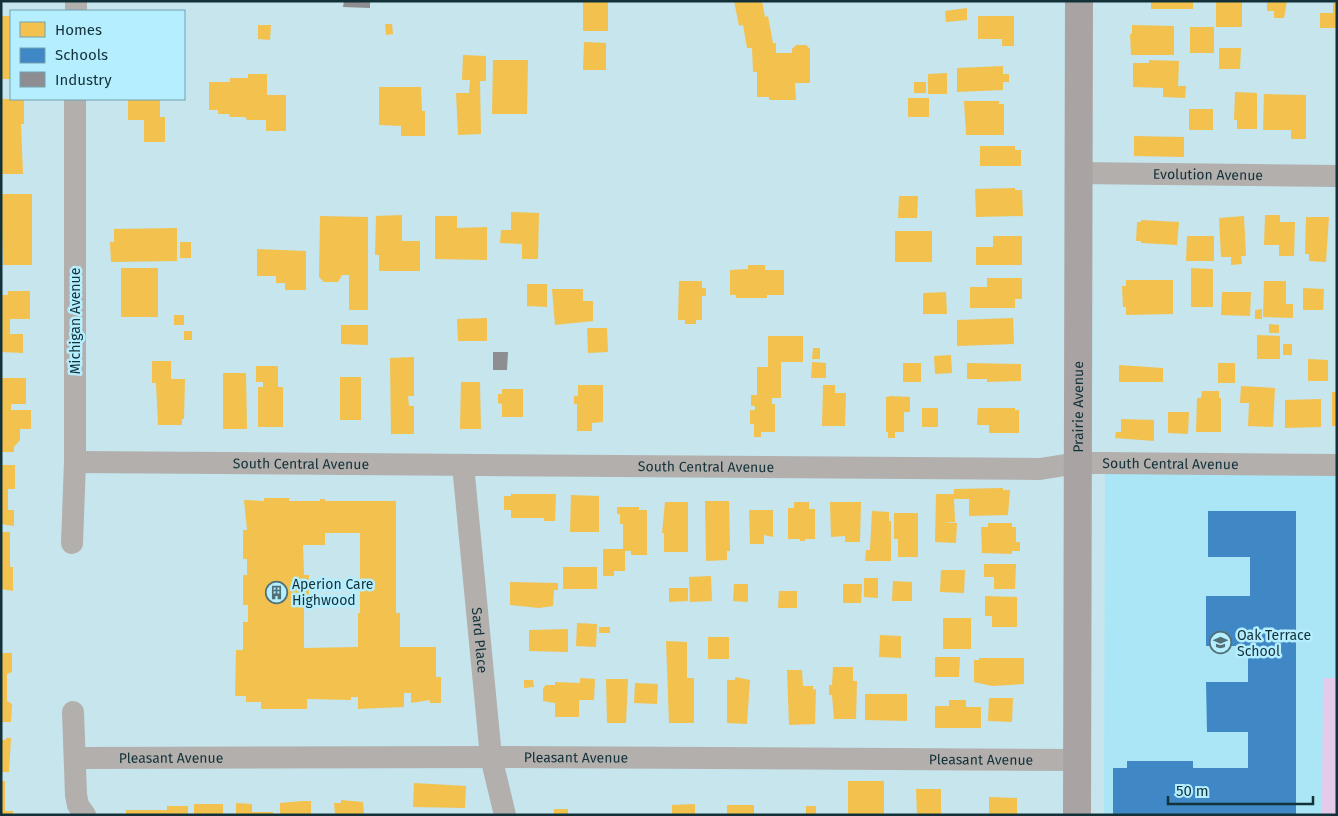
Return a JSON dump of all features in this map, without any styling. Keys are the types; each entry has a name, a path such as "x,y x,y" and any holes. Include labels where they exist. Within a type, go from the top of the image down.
{"main road":[{"name":"Prairie Avenue","path":"1077,815 1079,1"}],"street":[{"name":"Michigan Avenue","path":"72,543 75,462 75,100"},
{"name":"Evolution Avenue","path":"1078,173 1337,176"},
{"name":"South Central Avenue","path":"75,462 1050,469 1078,463 1337,465"},
{"name":"Sard Place","path":"463,465 491,756 505,815"},
{"path":"73,712 76,795 78,805 85,815"},
{"name":"Pleasant Avenue","path":"76,758 491,756 1077,760"}],"shaded area":[{"name":"Oak Terrace School","path":"1105,470 1337,471 1337,815 1104,815"},
{"path":"1323,678 1337,678 1337,815 1322,815"}],"building: Homes":[{"path":"734,1 762,1 765,17 768,16 773,43 776,43 776,53 792,53 792,49 796,45 806,45 810,49 810,83 795,83 796,100 769,100 769,97 757,97 757,72 753,72 752,48 747,48 743,25 739,26"},
{"path":"1151,1 1193,1 1193,9 1151,9"},
{"path":"1216,1 1242,1 1242,27 1216,27"},
{"path":"1267,1 1287,1 1284,18 1274,18 1274,11 1267,11"},
{"path":"583,2 608,2 608,31 583,31"},
{"path":"1333,3 1337,3 1337,28 1320,28 1320,13 1333,13"},
{"path":"967,8 967,20 946,22 945,11"},
{"path":"1,16 10,16 10,79 1,79"},
{"path":"978,16 1014,16 1014,46 1002,46 1002,39 978,39"},
{"path":"385,24 392,24 393,34 386,35"},
{"path":"258,25 271,25 270,40 258,39"},
{"path":"1132,25 1174,26 1174,55 1131,55 1130,34 1132,34"},
{"path":"1190,27 1214,27 1214,53 1190,53"},
{"path":"584,42 606,43 606,70 583,70"},
{"path":"1219,48 1241,48 1240,69 1219,69"},
{"path":"463,55 486,56 486,81 480,81 481,134 458,135 456,93 469,93 470,80 462,80"},
{"path":"493,60 528,60 527,114 492,114"},
{"path":"1149,60 1179,61 1178,86 1186,86 1185,98 1163,97 1163,88 1133,87 1133,63 1149,63"},
{"path":"1003,66 1003,74 1009,74 1009,82 1003,82 1003,90 957,92 957,68"},
{"path":"947,73 947,94 928,94 928,74"},
{"path":"248,74 267,74 267,95 286,95 286,131 266,131 266,120 247,120 245,117 230,117 229,114 218,114 218,110 209,110 209,82 230,82 230,78 248,78"},
{"path":"914,82 926,82 926,93 914,93"},
{"path":"379,87 421,87 422,111 425,111 425,136 401,136 401,126 379,125"},
{"path":"1235,92 1257,93 1257,129 1237,129 1237,120 1234,120"},
{"path":"1264,94 1306,95 1306,139 1291,139 1291,130 1263,130"},
{"path":"908,98 929,98 929,117 908,117"},
{"path":"1,99 24,100 24,124 21,124 23,174 1,174"},
{"path":"128,100 160,100 160,117 165,117 165,142 144,142 144,120 128,120"},
{"path":"964,101 999,101 999,104 1004,104 1004,135 966,135"},
{"path":"1189,109 1213,109 1213,130 1189,130"},
{"path":"1134,136 1184,137 1184,157 1134,156"},
{"path":"980,146 1015,146 1015,150 1021,150 1021,166 980,166"},
{"path":"1015,188 1015,190 1022,190 1023,216 976,217 975,189"},
{"path":"1,194 32,194 32,265 3,265"},
{"path":"899,196 918,196 917,218 898,218"},
{"path":"511,212 539,213 538,259 522,259 522,244 500,243 501,230 511,230"},
{"path":"402,215 402,241 420,241 420,271 379,271 379,255 375,255 376,216"},
{"path":"1265,215 1280,215 1280,222 1295,222 1294,256 1279,256 1279,245 1264,245"},
{"path":"320,216 368,217 368,310 349,310 349,275 342,275 338,282 324,282 319,277"},
{"path":"435,216 457,216 457,228 487,227 487,260 435,259"},
{"path":"1244,216 1246,256 1241,256 1242,264 1231,265 1231,257 1221,257 1219,218"},
{"path":"1306,217 1329,217 1326,262 1309,261 1309,254 1305,254"},
{"path":"1141,220 1179,222 1177,245 1141,243 1141,241 1136,241 1137,222 1141,222"},
{"path":"177,228 177,261 111,262 110,242 114,242 114,229"},
{"path":"895,231 932,231 932,262 895,262"},
{"path":"993,236 1022,236 1022,265 976,265 976,247 993,247"},
{"path":"1187,236 1214,236 1214,261 1186,261"},
{"path":"180,242 191,242 191,258 180,258"},
{"path":"257,249 306,251 306,290 285,290 285,283 276,283 276,276 257,276"},
{"path":"748,265 765,265 765,270 784,270 784,295 767,295 767,298 736,298 736,295 730,295 730,270 748,269"},
{"path":"121,268 158,268 158,317 121,317"},
{"path":"1191,268 1213,269 1213,307 1191,307"},
{"path":"987,278 1022,278 1022,299 1015,299 1015,308 970,308 970,287 987,287"},
{"path":"1126,280 1173,280 1173,314 1126,315 1126,307 1123,307 1122,286 1126,286"},
{"path":"679,281 702,281 702,288 706,288 706,296 702,296 702,320 696,320 696,324 685,324 685,320 678,320"},
{"path":"1264,281 1286,281 1286,304 1293,304 1293,318 1263,317"},
{"path":"527,284 547,284 547,307 527,306"},
{"path":"1303,288 1324,289 1323,310 1303,310"},
{"path":"552,289 583,289 583,301 593,301 593,321 555,325"},
{"path":"8,291 30,291 30,319 10,319 10,334 23,334 23,353 1,352 1,295 8,295"},
{"path":"946,292 947,314 923,314 923,293"},
{"path":"1222,292 1251,292 1250,316 1221,315"},
{"path":"1262,309 1262,319 1255,319 1255,310"},
{"path":"174,315 184,315 184,325 174,325"},
{"path":"487,318 487,341 458,341 457,319"},
{"path":"1013,318 1014,344 957,346 957,320"},
{"path":"1269,324 1279,325 1279,333 1269,333"},
{"path":"341,325 368,325 368,345 341,344"},
{"path":"587,328 607,328 608,352 588,353"},
{"path":"184,331 192,331 192,340 184,340"},
{"path":"1257,335 1280,336 1280,359 1257,359"},
{"path":"768,336 803,336 803,362 781,362 781,398 772,398 772,404 775,404 775,432 761,432 761,437 754,437 754,424 750,424 750,410 755,410 755,406 751,406 751,395 757,395 757,367 768,367"},
{"path":"1283,344 1292,344 1292,355 1283,355"},
{"path":"813,348 820,348 820,359 812,359"},
{"path":"951,355 952,373 935,374 934,356"},
{"path":"414,357 414,396 408,396 409,406 414,406 414,434 391,434 390,358"},
{"path":"1308,359 1328,360 1328,381 1308,381"},
{"path":"152,361 171,361 171,379 185,379 184,419 182,419 182,425 158,425 156,383 152,383"},
{"path":"812,362 826,363 826,378 811,378"},
{"path":"903,363 921,363 921,382 903,382"},
{"path":"967,363 1021,364 1021,381 987,382 987,379 967,379"},
{"path":"1218,363 1235,363 1235,383 1218,383"},
{"path":"1119,365 1163,368 1163,382 1119,382"},
{"path":"256,366 278,366 278,387 283,387 283,427 258,427 258,387 263,387 263,382 256,382"},
{"path":"223,373 246,373 247,429 223,429"},
{"path":"340,377 361,377 361,420 340,420"},
{"path":"1,378 26,378 26,404 11,404 11,410 31,410 31,429 20,429 20,440 14,447 14,452 1,452"},
{"path":"461,382 480,382 481,429 460,429"},
{"path":"578,385 603,385 603,422 592,423 592,431 577,431 577,404 574,404 574,396 578,396"},
{"path":"823,385 835,385 835,393 846,393 845,426 822,426"},
{"path":"1241,386 1275,388 1273,427 1248,426 1249,403 1240,403"},
{"path":"502,389 523,389 523,417 502,417 502,404 498,403 498,394 502,394"},
{"path":"1202,391 1219,391 1219,398 1221,398 1221,432 1196,432 1197,398 1201,398"},
{"path":"1332,392 1337,392 1337,426 1332,426"},
{"path":"886,397 910,397 910,412 904,412 904,432 895,432 895,438 888,438 888,432 886,432"},
{"path":"1321,399 1321,427 1285,428 1285,400"},
{"path":"922,408 938,408 938,427 922,427"},
{"path":"978,408 1015,408 1015,410 1019,410 1019,433 989,433 989,425 977,425"},
{"path":"1168,412 1189,412 1188,434 1168,433"},
{"path":"1121,419 1154,420 1154,441 1115,438 1116,432 1121,432"},
{"path":"1,465 15,465 15,489 8,489 8,510 14,510 14,526 1,524"},
{"path":"1003,488 1003,490 1010,490 1008,515 969,516 969,499 954,499 955,522 941,523 957,523 956,543 935,542 936,494 954,494 954,489"},
{"path":"511,494 556,494 555,521 544,521 544,518 511,518 511,510 504,510 504,496 511,496"},
{"path":"571,495 599,496 599,532 570,532"},
{"name":"Aperion Care Highwood","path":"264,498 289,498 289,501 320,501 320,499 325,499 325,501 396,501 396,613 400,613 400,647 436,647 436,677 441,677 441,703 430,703 430,700 411,703 411,693 404,693 404,707 358,709 358,697 351,697 351,700 307,699 307,709 261,709 261,702 246,702 246,696 235,696 236,650 243,650 243,622 248,622 248,605 243,605 243,575 247,575 247,559 243,559 243,530 247,530 244,500 264,501","holes":["325,533 360,533 358,647 304,648 304,605 309,605 309,575 304,575 303,545 325,545"]},
{"path":"705,501 729,501 730,551 727,551 727,560 706,561"},
{"path":"665,502 688,502 688,552 664,552 664,533 662,533"},
{"path":"794,502 809,502 809,509 815,509 815,539 800,541 800,539 788,539 788,508 794,508"},
{"path":"830,502 861,502 860,542 845,542 845,536 831,537"},
{"path":"617,507 639,507 639,510 647,510 647,555 631,555 631,551 625,551 625,571 614,571 614,576 603,576 603,549 623,549 623,524 620,524 620,514 617,514"},
{"path":"749,510 773,510 773,537 764,535 764,544 750,544"},
{"path":"872,511 889,512 889,521 891,521 891,561 865,561 866,550 870,550"},
{"path":"894,513 918,513 918,557 898,557 898,539 894,539"},
{"path":"988,523 1012,523 1012,527 1016,527 1016,542 1020,542 1020,551 1012,551 1012,554 982,553 981,527 988,527"},
{"path":"1,532 10,532 10,567 13,567 13,591 1,589"},
{"path":"984,564 1016,564 1015,589 994,589 994,577 984,577"},
{"path":"563,567 597,567 597,589 563,589"},
{"path":"941,570 965,570 964,593 940,592"},
{"path":"711,576 712,601 690,602 689,577"},
{"path":"864,578 878,578 878,598 864,597"},
{"path":"893,581 912,582 912,601 892,601"},
{"path":"510,582 558,583 558,590 554,590 553,606 539,608 510,605"},
{"path":"734,584 748,584 748,602 733,601"},
{"path":"843,584 862,584 861,603 843,603"},
{"path":"669,588 688,588 688,601 669,602"},
{"path":"779,591 797,591 797,608 778,608"},
{"path":"985,596 1017,597 1017,627 992,627 992,616 985,616"},
{"path":"943,618 971,618 971,649 943,649"},
{"path":"577,623 597,624 596,647 576,646"},
{"path":"599,627 610,627 610,633 599,633"},
{"path":"568,629 568,652 529,651 529,630"},
{"path":"880,635 901,636 901,658 879,657"},
{"path":"708,637 729,637 729,659 708,659"},
{"path":"666,641 687,642 687,678 694,678 694,723 669,723"},
{"path":"1,653 12,653 12,672 7,674 7,701 12,704 11,722 1,722"},
{"path":"935,657 960,657 959,677 935,677"},
{"path":"979,658 1024,658 1024,684 992,686 974,682 974,660 979,660"},
{"path":"833,667 853,667 853,681 857,681 856,719 834,719 832,695 829,695 829,685 832,685"},
{"path":"787,670 802,670 803,686 813,686 813,690 816,689 815,724 789,725"},
{"path":"735,677 750,680 747,724 727,723 727,680 735,680"},
{"path":"580,678 595,679 594,700 579,700 579,717 555,717 555,703 543,701 543,688 546,685 555,685 555,682 580,683"},
{"path":"606,679 628,679 626,723 607,723"},
{"path":"524,680 533,680 534,687 524,688"},
{"path":"635,683 658,684 657,704 634,703"},
{"path":"865,694 907,694 907,721 865,720"},
{"path":"989,698 1013,698 1012,722 988,721"},
{"path":"949,700 966,700 966,707 981,707 981,728 935,728 935,706 949,706"},
{"path":"6,738 11,738 9,772 1,772 1,740 6,740"},
{"path":"1,781 5,781 5,811 13,811 13,815 1,815"},
{"path":"848,781 884,781 884,815 848,815"},
{"path":"414,783 466,786 465,808 413,807"},
{"path":"916,789 941,789 941,815 917,815"},
{"path":"989,797 1017,798 1017,815 989,815"},
{"path":"341,800 363,802 364,815 335,815 334,803 341,803"},
{"path":"311,801 311,815 280,815 280,803"},
{"path":"236,803 252,804 252,812 273,812 273,815 236,815"},
{"path":"194,804 223,804 223,815 194,815"},
{"path":"695,804 695,815 672,815 672,805"},
{"path":"727,805 754,805 754,815 727,815"},
{"path":"167,806 188,806 187,815 126,815 126,810 167,810"},
{"path":"806,806 816,806 816,815 806,815"},
{"path":"554,809 568,809 568,815 554,815"}],"building: Schools":[{"path":"1208,511 1296,511 1296,815 1113,815 1113,768 1127,768 1127,761 1193,761 1193,768 1248,768 1248,732 1207,732 1206,682 1248,682 1248,646 1206,646 1206,596 1250,596 1250,557 1208,557"}],"building: Industry":[{"path":"344,1 370,1 370,8 343,7"},
{"path":"493,352 508,352 507,370 493,370"}],"place":[{"name":"Aperion Care Highwood","path":"276,592"},
{"name":"Oak Terrace School","path":"1221,643"}]}
